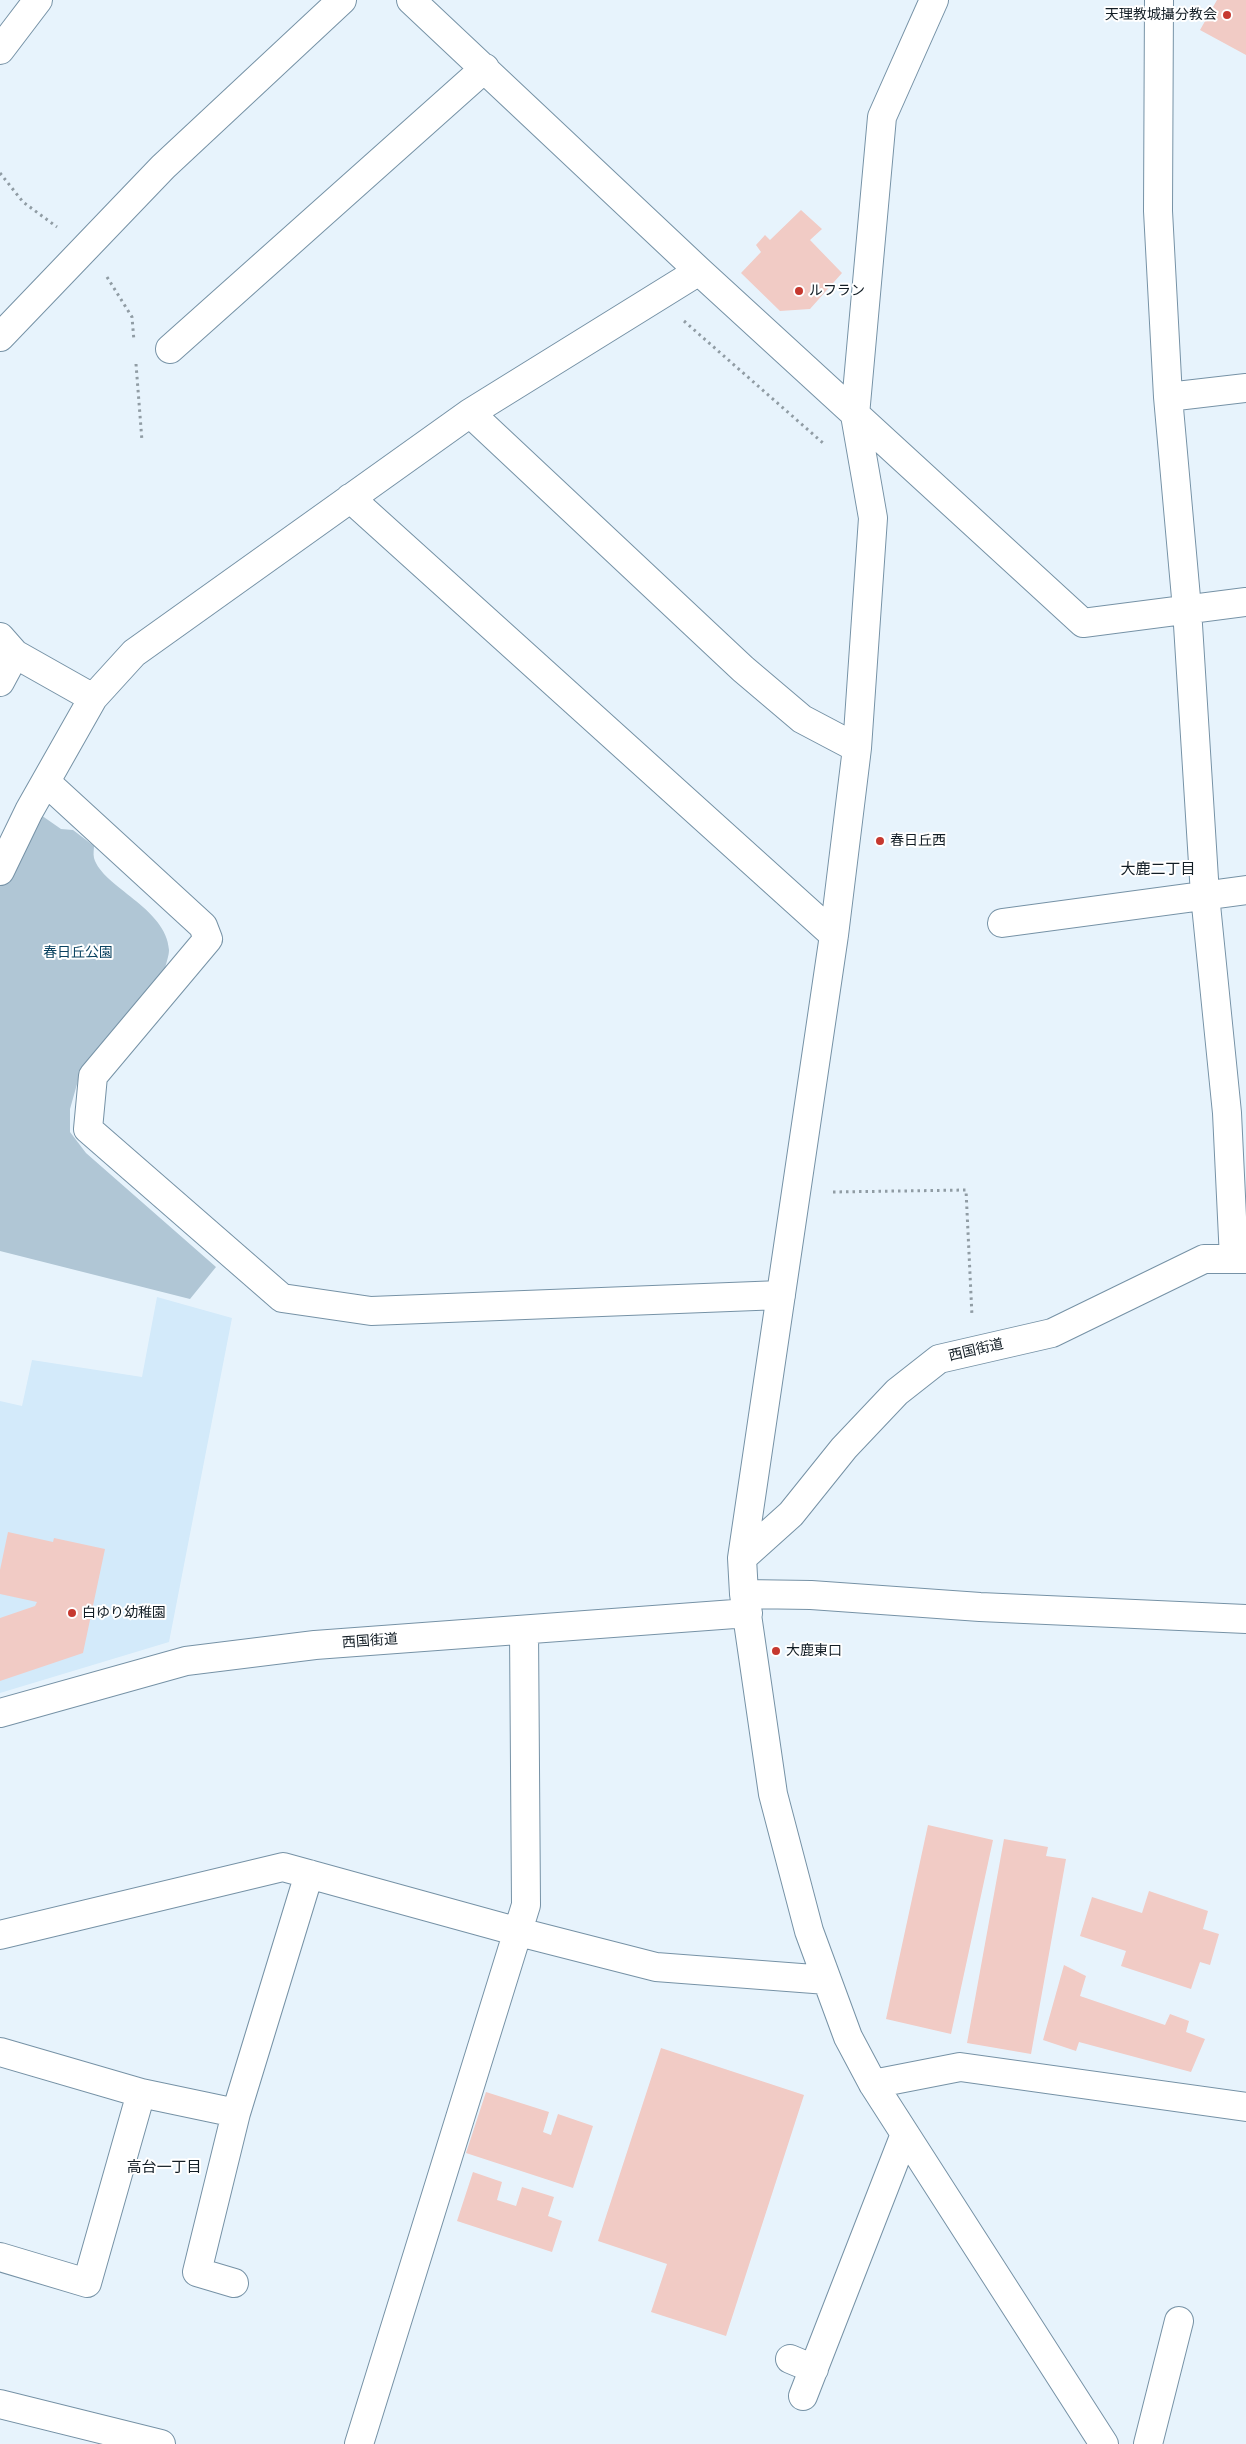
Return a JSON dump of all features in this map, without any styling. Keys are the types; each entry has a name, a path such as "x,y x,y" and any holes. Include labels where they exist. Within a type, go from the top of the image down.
{"street":[{"path":"0,50 38,0"},
{"path":"0,336 163,167 342,0"},
{"path":"411,0 699,271 1083,623 1246,602"},
{"path":"934,0 882,117 855,415 873,518 857,748 834,935 742,1558 746,1604 772,1794 809,1932 848,2037 873,2084 1104,2444"},
{"path":"1159,0 1158,211 1168,397 1187,610 1205,895 1240,1259"},
{"path":"170,349 485,68"},
{"path":"0,871 29,811 93,698 134,653 470,413 699,271"},
{"path":"1168,397 1246,388"},
{"path":"470,413 743,669 802,719 857,748"},
{"path":"350,498 834,935"},
{"path":"0,682 7,646 93,698"},
{"path":"46,782 203,926 208,939 93,1076 88,1129 282,1298 371,1311 781,1296"},
{"path":"1002,923 1246,890"},
{"name":"西国街道","path":"742,1558 791,1514 844,1448 897,1392 939,1359 1052,1333 1204,1259 1240,1259"},
{"name":"西国街道","path":"0,1713 186,1661 315,1645 524,1630 812,1595 980,1607 1246,1620"},
{"path":"360,2444 526,1905 524,1630"},
{"path":"0,1935 283,1867 518,1932 656,1967 826,1980"},
{"path":"234,2283 197,2272 236,2113 309,1874"},
{"path":"0,2052 141,2093 236,2113"},
{"path":"873,2084 960,2067 1246,2107"},
{"path":"0,2257 87,2283 141,2093"},
{"path":"803,2396 802,2364 906,2134"},
{"path":"1148,2444 1179,2321"},
{"path":"0,2404 161,2444"}],"path":[{"path":"0,173 23,202 85,248 101,268 132,317 135,346"},
{"path":"678,316 825,445"},
{"path":"136,355 142,441"},
{"path":"796,1193 966,1190 974,1351"}],"shaded area":[{"path":"157,1297 232,1318 169,1642 0,1693 0,1401 22,1406 32,1360 142,1377"}],"green space":[{"name":"春日丘公園","path":"38,813 61,829 73,830 94,846 94,858 99,869 146,910 158,922 166,935 169,955 165,969 79,1077 70,1109 70,1132 86,1153 216,1267 190,1299 0,1251 0,882"}],"building":[{"name":"天理教城攝分教会","path":"1217,0 1246,0 1246,55 1200,30"},
{"path":"801,210 822,229 810,240 842,273 810,309 780,311 741,273 761,252 756,245 765,235 770,240"},
{"path":"8,1532 53,1542 54,1538 105,1549 83,1653 0,1681 0,1618 35,1606 37,1602 0,1594 0,1570"},
{"path":"928,1825 993,1840 951,2034 886,2019"},
{"path":"1004,1839 1048,1847 1046,1856 1066,1859 1031,2054 967,2043"},
{"path":"1149,1891 1208,1911 1203,1929 1219,1934 1210,1965 1200,1962 1191,1989 1121,1966 1126,1951 1080,1936 1092,1897 1142,1913"},
{"path":"1064,1965 1086,1976 1080,1996 1165,2025 1170,2014 1189,2021 1186,2032 1205,2039 1191,2072 1079,2042 1076,2051 1043,2040"},
{"path":"661,2048 804,2095 726,2336 651,2312 667,2264 598,2241"},
{"path":"486,2092 549,2112 543,2132 551,2135 558,2114 593,2126 573,2188 466,2153"},
{"path":"473,2172 502,2182 497,2200 516,2206 522,2187 554,2197 548,2216 562,2221 552,2252 457,2221"}],"place":[{"name":"天理教城攝分教会","path":"1227,15"},
{"name":"ルフラン","path":"799,291"},
{"name":"春日丘西","path":"880,841"},
{"name":"白ゆり幼稚園","path":"72,1613"},
{"name":"大鹿東口","path":"776,1651"}],"district":[{"name":"大鹿二丁目","path":"1158,869"},
{"name":"高台一丁目","path":"164,2167"}]}
